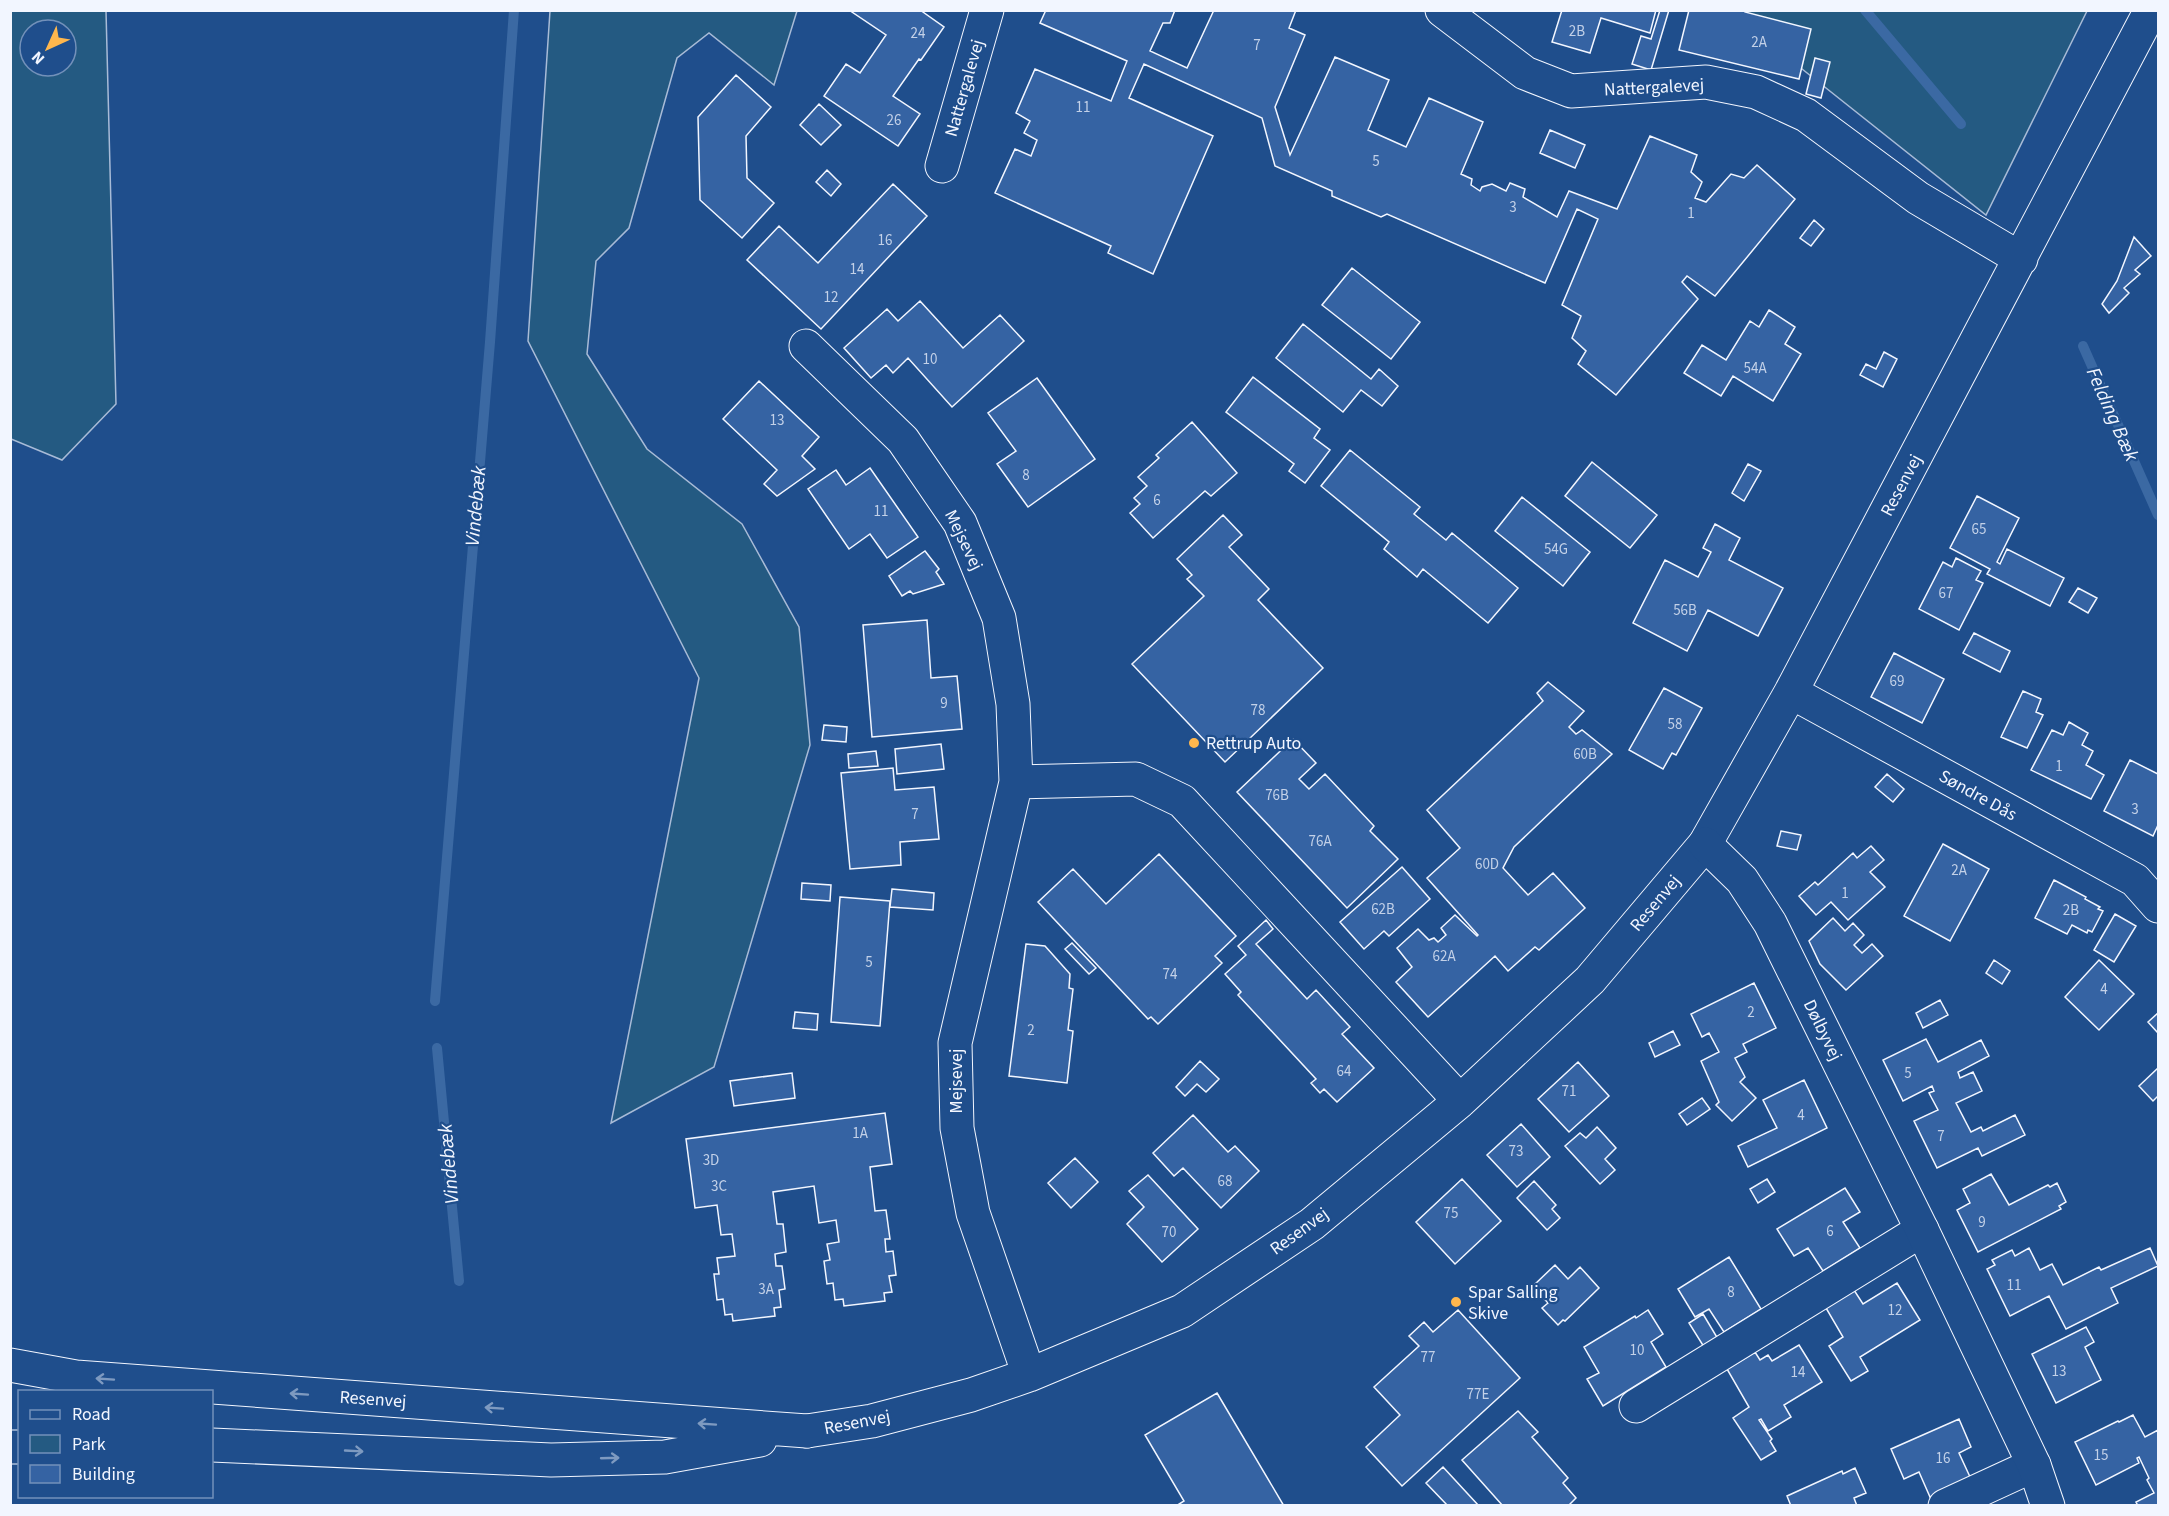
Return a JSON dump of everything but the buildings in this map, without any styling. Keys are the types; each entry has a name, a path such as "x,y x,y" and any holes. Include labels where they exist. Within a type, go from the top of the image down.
{"street":[{"name":"Nattergalevej","path":"942,166 987,10"},
{"name":"Nattergalevej","path":"1442,10 1525,73 1571,91 1706,82 1755,92 1806,115 1918,198 2021,259"},
{"name":"Resenvej","path":"213,1445 551,1460 665,1457 872,1421 971,1395 1029,1376 1182,1311 1312,1224 1460,1101 1590,980 1705,844 1791,692 2021,259 2149,33"},
{"name":"Mejsevej","path":"806,346 903,440 960,523 999,618 1013,704 1016,782 955,1043 957,1128 974,1213 1029,1376"},
{"name":"Søndre Dås","path":"1791,692 2135,880 2158,906"},
{"path":"1016,782 1136,779 1182,801 1460,1101"},
{"name":"Dølbyvej","path":"1705,844 1742,880 1770,923 1922,1230 2034,1465 2048,1506"},
{"path":"1636,1406 1922,1230"},
{"name":"Resenvej","path":"10,1365 76,1377 807,1431"},
{"path":"1945,1506 2034,1465"}],"green space":[{"path":"10,11 106,11 116,404 62,460 11,439"},
{"path":"550,11 797,11 774,85 709,33 677,58 629,228 596,261 587,354 647,449 742,524 799,627 810,745 714,1067 611,1123 699,678 528,341"},
{"path":"1729,11 2087,11 1986,215"}],"waterway":[{"name":"Vindebæk","path":"435,1001 490,342 514,10"},
{"name":"Felding Bæk","path":"1865,10 1961,124"},
{"name":"Felding Bæk","path":"2083,346 2158,515"},
{"name":"Vindebæk","path":"437,1048 459,1281"}],"place":[{"name":"Rettrup Auto","path":"1194,743"},
{"name":"Spar Salling Skive","path":"1456,1302"}]}
